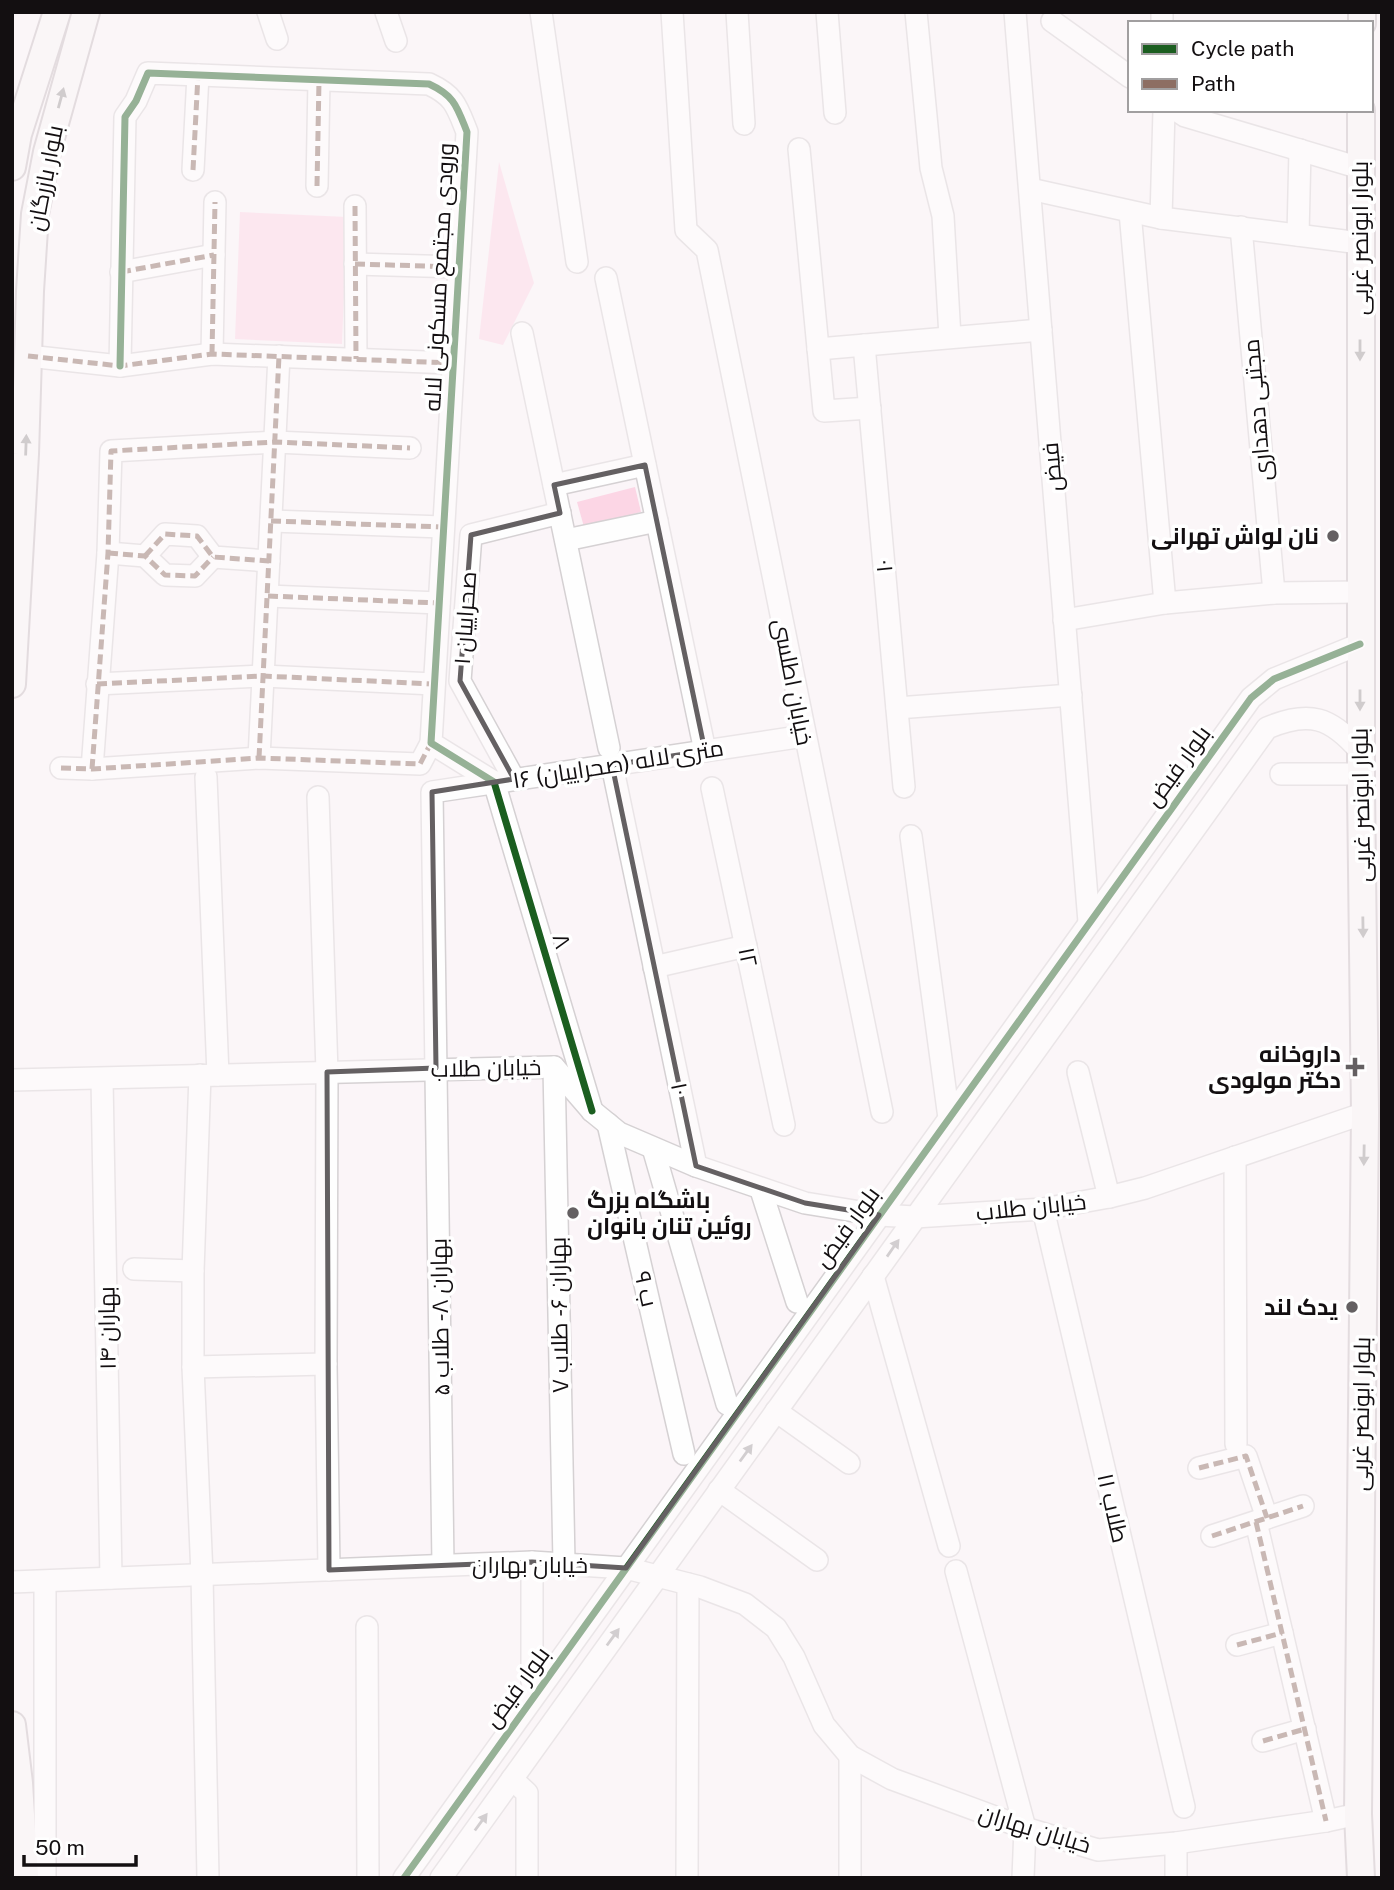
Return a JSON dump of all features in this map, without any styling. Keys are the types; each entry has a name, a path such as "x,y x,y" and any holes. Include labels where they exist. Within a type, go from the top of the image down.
{"main road":[{"name":"بلوار بازرگان","path":"12,167 18,134 57,12"},
{"name":"بلوار بازرگان","path":"12,684 35,214 47,152 86,12"},
{"name":"بلوار ابونصر غربی","path":"1361,112 1360,644 1371,1406 1358,1814 1361,1878"},
{"path":"12,1725 25,1878"}],"street":[{"path":"268,12 277,39"},
{"path":"386,12 396,41"},
{"path":"541,12 577,262"},
{"name":"خيابان اطلسى","path":"671,12 686,230 707,250 882,1112"},
{"path":"737,12 744,124"},
{"path":"827,12 835,113"},
{"path":"916,12 931,168 943,216 950,337"},
{"name":"فیض","path":"1015,12 1089,922"},
{"path":"1052,21 1128,76"},
{"name":"ورودی مجتمع مسکونی لاله","path":"120,366 125,117 136,101 148,73 429,84 447,92 458,109 467,132 431,743"},
{"path":"193,170 198,75"},
{"path":"317,186 319,80"},
{"path":"1161,218 1164,112"},
{"path":"1179,112 1360,167"},
{"path":"799,149 824,411 870,408"},
{"path":"1298,234 1300,150"},
{"path":"1030,189 1161,218 1360,243"},
{"path":"212,354 215,202"},
{"path":"355,206 356,359"},
{"path":"1130,212 1165,603"},
{"name":"مجتبی دهداری","path":"1241,227 1274,593"},
{"path":"121,272 214,255"},
{"path":"355,264 459,267"},
{"path":"606,278 705,751"},
{"path":"818,349 1041,330"},
{"path":"523,332 560,513"},
{"name":"۱۰","path":"864,345 904,788"},
{"path":"28,356 120,366 212,354 453,363"},
{"path":"260,758 279,356"},
{"path":"93,769 108,553 111,451 275,442 410,448"},
{"path":"554,485 645,465"},
{"name":"۱۰","path":"560,513 696,1166"},
{"name":"صحراییان ۱","path":"504,781 460,681 471,535 560,513"},
{"path":"271,521 443,527"},
{"path":"566,540 657,521"},
{"path":"145,556 165,534 197,536 213,557 269,561"},
{"path":"108,553 145,556 165,575 195,576 213,557"},
{"path":"1064,620 1165,603 1274,593 1360,592"},
{"path":"268,596 439,603"},
{"name":"بلوار فیض","path":"410,1875 626,1568 1251,698 1275,679 1360,644"},
{"path":"97,684 263,676 434,684"},
{"path":"897,708 1071,695"},
{"path":"441,1878 1267,728 1289,719 1318,719 1344,732 1361,763 1281,774"},
{"name":"۱۶ متری لاله (صحراییان)","path":"432,792 504,781 610,756 705,751 804,736"},
{"path":"61,768 93,769 260,758 420,764 431,743 504,781"},
{"path":"206,777 209,1075 193,1271 193,1367 202,1575 208,1873"},
{"name":"۸","path":"504,781 600,1117"},
{"name":"۱۲","path":"712,788 783,1125"},
{"name":"بهاران ۸ - طلاب ۵","path":"432,792 443,1566"},
{"path":"318,797 327,1072 326,1364 329,1570"},
{"path":"1169,811 1194,830"},
{"path":"911,836 949,1118"},
{"path":"654,967 746,946"},
{"name":"خیابان طلاب","path":"12,1080 554,1067 600,1117 619,1133 696,1166 805,1203 879,1215 915,1217 1043,1209 1109,1197 1365,1113"},
{"name":"بهاران ۶ - طلاب ۷","path":"554,1067 564,1562"},
{"path":"1079,1072 1109,1197"},
{"name":"بهاران ۱۴","path":"102,1079 111,1578"},
{"name":"۹ ب","path":"600,1117 684,1454"},
{"path":"653,1148 727,1404"},
{"path":"1235,1157 1236,1444"},
{"path":"761,1189 797,1303"},
{"name":"طلاب ۱۱","path":"1043,1209 1184,1807"},
{"path":"134,1269 193,1271"},
{"path":"873,1276 949,1546"},
{"path":"193,1367 326,1364"},
{"path":"776,1411 849,1463"},
{"path":"1199,1468 1247,1455 1282,1633 1326,1821"},
{"path":"719,1490 817,1560"},
{"path":"1212,1536 1303,1506"},
{"path":"532,1682 533,1562"},
{"name":"خیابان بهاران","path":"12,1582 533,1562 626,1568 688,1584 745,1604 776,1628 794,1657 824,1725 850,1756 892,1779 1025,1828 1098,1850 1176,1843 1358,1814"},
{"path":"956,1571 1025,1828 1023,1878"},
{"path":"44,1582 45,1878"},
{"path":"688,1584 688,1878"},
{"path":"367,1627 368,1878"},
{"path":"1237,1645 1282,1633"},
{"path":"1263,1741 1305,1729"},
{"path":"850,1756 850,1878"},
{"path":"512,1779 527,1793 527,1878"},
{"path":"1175,1878 1176,1843"}],"highlighted area":[{"path":"645,465 705,751 612,765 696,1166 805,1203 879,1215 626,1568 532,1562 329,1570 327,1072 436,1068 432,792 514,779 460,681 471,535 560,513 554,485"}],"shaded area":[{"path":"499,162 534,283 503,345 479,339"},
{"path":"240,212 347,217 342,344 235,339"},
{"path":"635,487 641,512 584,527 577,502"}],"marked path":[{"path":"193,170 198,75"},
{"path":"317,186 319,80"},
{"path":"212,354 215,202"},
{"path":"355,206 356,359"},
{"path":"121,272 214,255"},
{"path":"355,264 459,267"},
{"path":"28,356 120,366 212,354 453,363"},
{"path":"259,758 279,356"},
{"path":"92,769 108,553 111,451 275,442 410,448"},
{"path":"271,521 443,527"},
{"path":"145,556 165,534 197,536 213,557 269,561"},
{"path":"108,553 145,556 165,575 195,576 213,557"},
{"path":"268,596 439,603"},
{"path":"97,684 263,676 434,684"},
{"path":"61,768 92,769 259,758 420,764 431,743"},
{"path":"1199,1468 1246,1456 1267,1518"},
{"path":"1212,1536 1303,1506"},
{"path":"1256,1522 1326,1821"},
{"path":"1237,1645 1282,1633"},
{"path":"1263,1741 1305,1729"}],"cycle path":[{"path":"120,366 125,117 136,101 148,73 429,84 450,98 467,132 431,743 494,782 592,1111"},
{"path":"404,1878 1251,698 1274,679 1360,644"}],"place":[{"name":"نان لواش تهرانی","path":"1333,536"},
{"name":"داروخانه دکتر مولودی","path":"1355,1067"},
{"name":"باشگاه بزرگ روئین تنان بانوان","path":"573,1213"},
{"name":"یدک لند","path":"1352,1307"}]}
